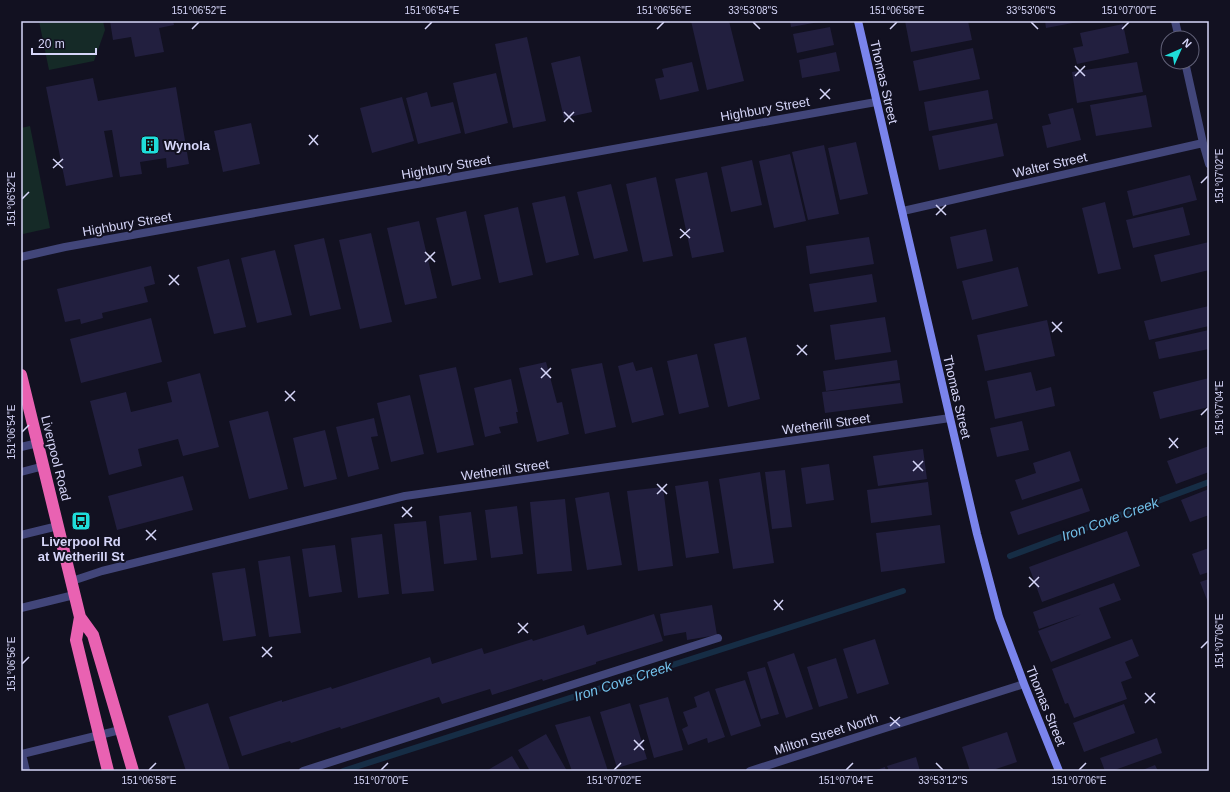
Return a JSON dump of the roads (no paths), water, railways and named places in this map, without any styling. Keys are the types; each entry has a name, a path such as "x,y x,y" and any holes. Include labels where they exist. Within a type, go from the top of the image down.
{"highway":[{"name":"Liverpool Road","path":"21,375 80,617 93,635 133,771"},
{"name":"Liverpool Road","path":"80,617 76,640 108,771"}],"main road":[{"name":"Thomas Street","path":"858,21 977,534 999,617 1059,771"}],"street":[{"path":"1187,70 1209,164"},
{"name":"Highbury Street","path":"21,257 65,247 876,102"},
{"name":"Walter Street","path":"903,211 1203,143"},
{"name":"Wetherill Street","path":"72,581 102,571 405,496 950,418"},
{"path":"21,447 38,443"},
{"path":"21,472 44,466"},
{"path":"21,535 58,526"},
{"path":"21,608 74,595"},
{"path":"303,771 718,638"},
{"name":"Milton Street North","path":"753,771 1024,684"},
{"path":"26,771 22,754 120,730"}],"waterway":[{"name":"Iron Cove Creek","path":"1010,556 1209,482"},
{"name":"Iron Cove Creek","path":"343,771 903,591"}],"place":[{"name":"Wynola","path":"150,145"},
{"name":"Liverpool Rd at Wetherill St","path":"81,521"}]}
